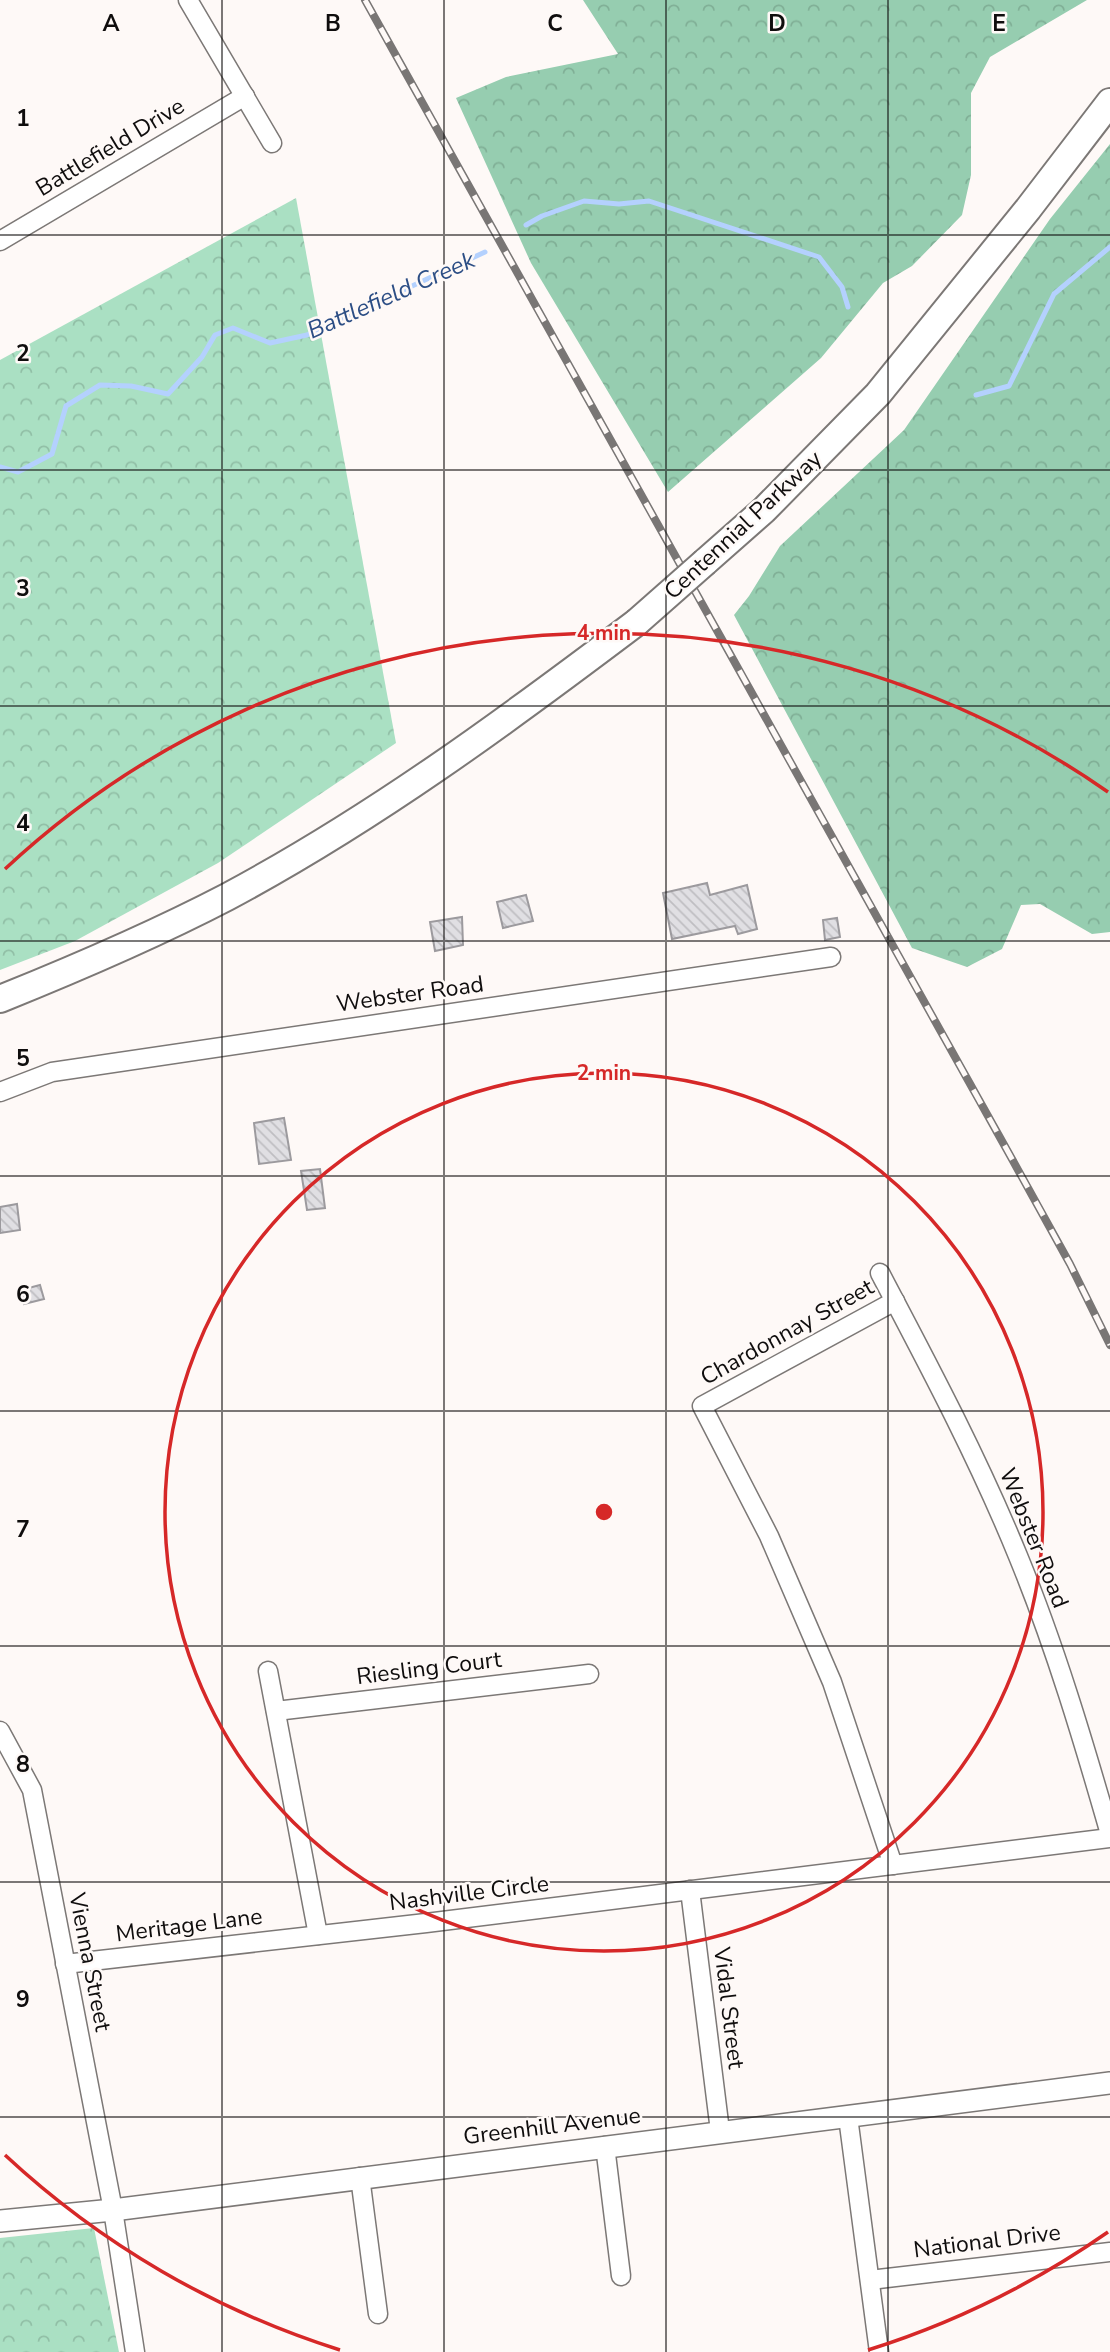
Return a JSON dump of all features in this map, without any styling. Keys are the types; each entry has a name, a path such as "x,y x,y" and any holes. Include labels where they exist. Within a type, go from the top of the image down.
{"main road":[{"name":"Centennial Parkway","path":"0,999 87,964 228,897 389,801 500,725 637,622 764,510 878,394 1028,209 1110,102"}],"street":[{"path":"188,0 272,142"},
{"name":"Battlefield Drive","path":"0,241 245,96"},
{"name":"Webster Road","path":"0,1092 52,1072 831,957"},
{"name":"Webster Road","path":"880,1273 954,1413 1018,1556 1072,1703 1110,1836"},
{"name":"Chardonnay Street","path":"893,1865 832,1682 769,1536 702,1406 895,1301"},
{"path":"268,1671 318,1935"},
{"name":"Riesling Court","path":"276,1711 589,1674"},
{"name":"Vienna Street","path":"0,1731 32,1790 113,2210"},
{"name":"Nashville Circle","path":"318,1935 1110,1836"},
{"name":"Vidal Street","path":"690,1890 720,2131"},
{"name":"Meritage Lane","path":"65,1965 318,1935"},
{"name":"Greenhill Avenue","path":"0,2221 113,2210 1110,2082"},
{"path":"848,2117 879,2352"},
{"path":"605,2146 621,2276"},
{"path":"360,2177 378,2314"},
{"path":"113,2210 135,2352"},
{"name":"National Drive","path":"870,2280 1110,2252"}],"green space":[{"path":"583,0 1087,0 990,57 971,93 971,175 962,215 912,266 883,283 821,358 668,492 531,263 456,98 506,77 618,54"},
{"path":"1110,144 1110,932 1092,934 1040,904 1021,905 1002,949 967,967 912,948 734,615 780,546 904,430 1050,219"},
{"path":"296,198 396,743 218,863 75,941 0,970 0,360"},
{"path":"94,2228 119,2352 0,2352 0,2238"}],"building":[{"path":"707,883 710,895 747,885 757,929 738,934 735,926 672,939 663,893"},
{"path":"526,895 533,921 503,928 497,902"},
{"path":"462,917 463,945 435,951 430,922"},
{"path":"837,918 840,937 825,940 823,920"},
{"path":"284,1118 291,1160 259,1164 254,1123"},
{"path":"320,1169 325,1208 307,1210 301,1171"},
{"path":"17,1204 20,1230 0,1233 0,1207"},
{"path":"40,1285 44,1299 24,1304 21,1290"}],"waterway":[{"name":"Battlefield Creek","path":"526,225 542,216 584,201 619,204 649,201 819,257 842,287 848,307"},
{"name":"Battlefield Creek","path":"976,395 1009,386 1054,294 1110,247"},
{"name":"Battlefield Creek","path":"0,467 18,472 52,454 66,406 100,385 131,386 168,394 202,357 215,335 233,328 270,343 307,335 485,252"}],"railway":[{"path":"365,0 1012,1159 1070,1264 1110,1345"}]}
